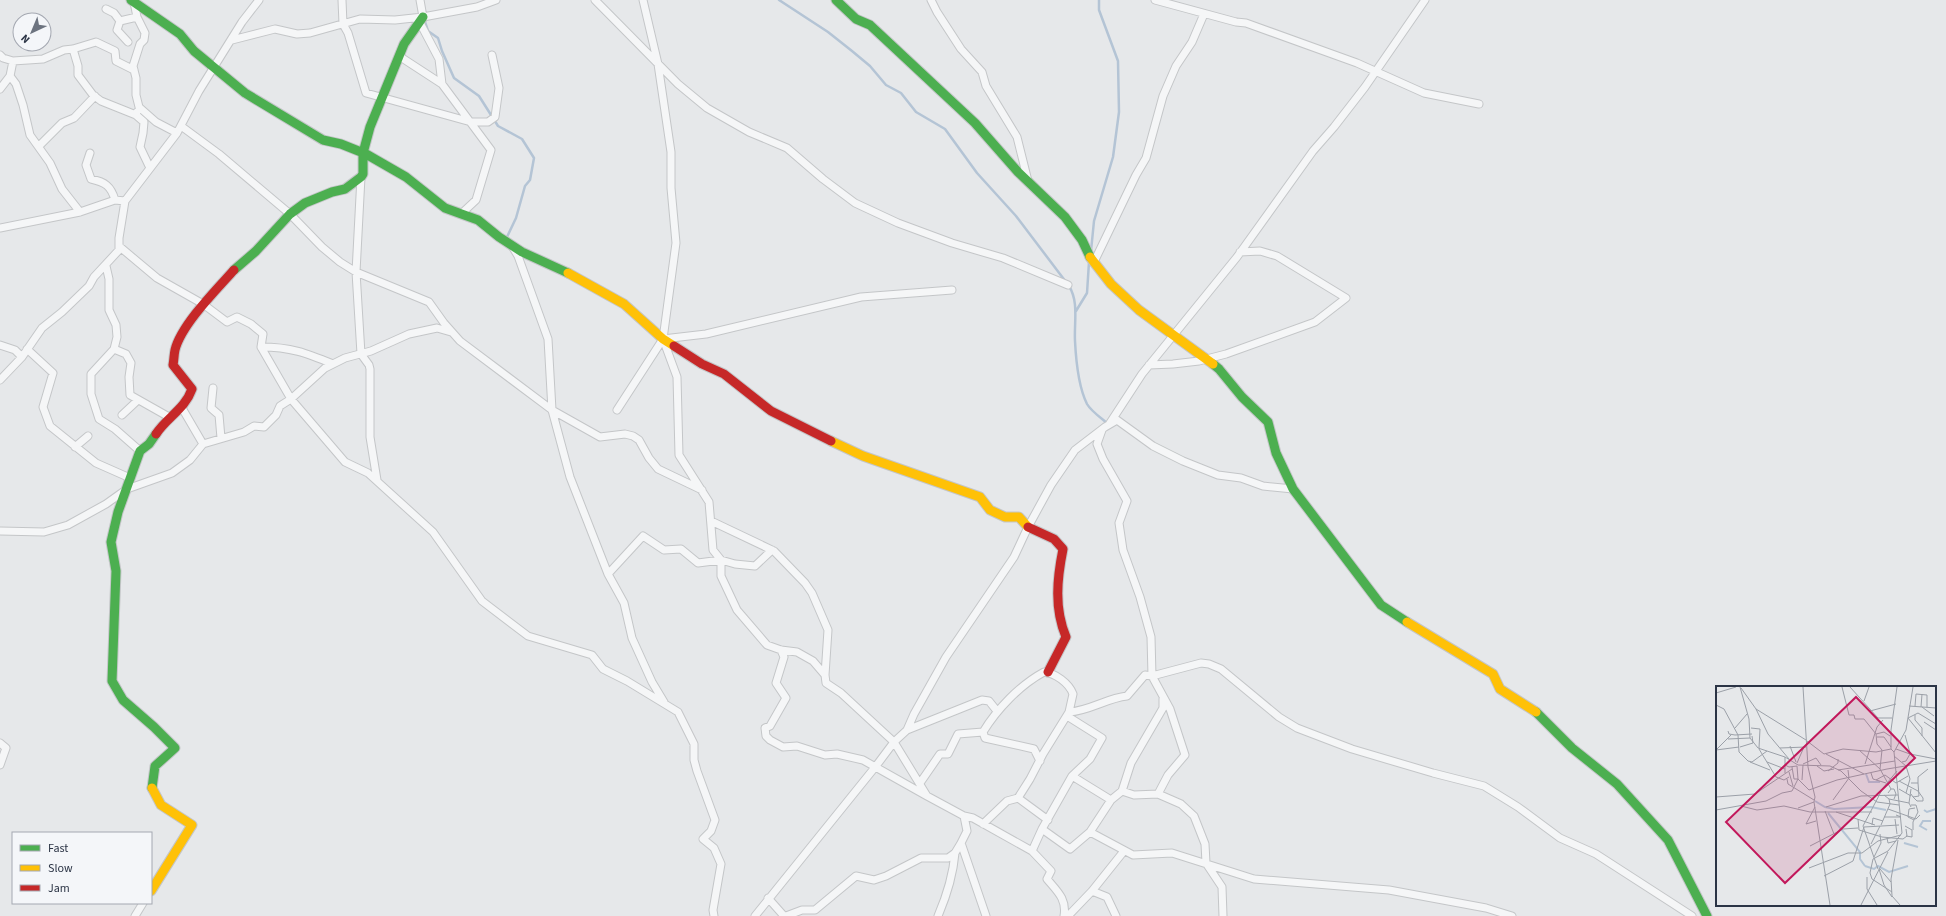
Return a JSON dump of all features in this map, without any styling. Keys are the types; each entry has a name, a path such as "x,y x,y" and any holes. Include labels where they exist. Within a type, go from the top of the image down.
{"street":[{"path":"0,380 22,357 42,328 62,312 88,286 94,277 106,266 120,247 119,238 125,201 177,133 198,91 232,40 242,22 259,0"},
{"path":"342,0 343,24 348,33 364,92 471,122 488,122 495,117 499,88 492,55"},
{"path":"420,0 421,19 439,59 438,67 442,84"},
{"path":"232,40 275,29 297,34 310,33 360,19 421,19 477,7 496,0"},
{"path":"595,0 678,84 707,108 749,132 786,148 855,203 898,223 952,243 1003,258 1068,285"},
{"path":"617,410 663,339 676,243 671,188 671,152 658,64 643,0"},
{"path":"836,0 856,19 870,25 975,123 1028,181 1065,217 1082,240 1089,256 1111,284 1139,310 1219,369 1242,397 1268,422 1276,453 1293,489 1381,605 1448,648 1493,674 1500,689 1540,716 1572,748 1617,784 1668,840 1707,916"},
{"path":"931,0 961,49 982,72 986,86 1017,137 1028,181"},
{"path":"1155,0 1204,14 1246,23 1357,63 1424,93 1479,104"},
{"path":"1158,794 1168,775 1185,755 1181,739 1162,692 1152,676 1151,637 1140,597 1124,550 1119,523 1127,501 1103,459 1097,444 1106,427 1150,365 1240,252 1313,151 1334,127 1376,72 1425,0"},
{"path":"133,1 137,17 145,33 144,40 140,44 133,66 138,106 136,115"},
{"path":"133,1 180,34 194,51 245,93 304,130 323,140 341,144 363,153 405,176 445,208 478,220 510,244 624,304 663,339 702,364 724,374 771,411 811,432 866,457 901,468 944,486 980,497 990,510 1005,517 1017,516 1021,523 1045,534 1061,545 1063,549 1058,573 1058,616 1066,637 1048,672"},
{"path":"106,9 114,13 120,21"},
{"path":"1094,262 1136,175 1146,158 1163,96 1176,66 1192,42 1204,14"},
{"path":"120,21 137,17"},
{"path":"377,480 370,437 370,369 361,354 356,272 361,177 363,174 363,153 370,127 404,44 421,19"},
{"path":"120,21 117,30 128,42"},
{"path":"0,55 3,58 13,61 43,59 64,50 73,50 96,42 115,50 116,61 134,70"},
{"path":"73,50 78,66 78,75 95,96 102,101 136,115 144,122 140,147 150,168"},
{"path":"399,56 442,84 491,150 476,200 461,214"},
{"path":"0,89 10,76 13,61"},
{"path":"10,76 16,84 30,135 50,163 62,189 80,212"},
{"path":"39,146 62,123 74,118 95,96"},
{"path":"138,106 156,122 177,133"},
{"path":"181,126 219,154 290,214 332,257 356,272 429,302 452,332 463,343 552,410 600,437 625,434 633,436 639,440 648,458 658,469 702,490"},
{"path":"90,153 86,165 91,179 104,182 108,185 112,191 114,200"},
{"path":"152,889 192,825 162,805 152,789 155,766 175,748 151,724 127,706 116,693 112,681 116,571 111,539 118,512 140,451 150,444 161,426 182,408 190,396 192,389 173,365 175,348 181,336 203,304 238,265 256,251 290,214 305,203 332,192 345,189 361,177"},
{"path":"0,228 80,212 114,200 125,201"},
{"path":"510,244 518,256 548,339 552,410 570,477 608,574 624,603 632,638 652,682 666,704"},
{"path":"120,247 157,278 203,304 228,322 237,317 251,324 263,334 261,347 291,400 344,461 368,473 377,480 433,532 482,600 497,614 528,636 592,655 604,669 678,712 694,744 694,760 715,820 711,831 703,839 714,848 721,864 713,910 714,916"},
{"path":"1150,365 1173,364 1206,359 1226,354 1315,322 1346,298 1277,256 1260,251 1240,252"},
{"path":"106,266 109,278 109,310 116,325 117,334 114,349 91,374 92,396 99,419 115,429 140,451"},
{"path":"663,339 706,334 861,297 952,290"},
{"path":"0,531 44,532 68,525 106,504 127,489 157,480 172,472 190,460 203,444 244,432 254,426 264,426 276,415 280,406 291,400 324,368 409,334 437,328 452,332"},
{"path":"663,339 677,377 679,455 711,506 713,550 721,560 721,576 738,610 766,645 781,650 797,652 813,660 824,675 826,682 841,693 894,742 927,796"},
{"path":"0,345 15,350 22,357"},
{"path":"261,347 280,347 302,351 334,364"},
{"path":"27,349 52,373 43,407 47,423 54,431 96,463 130,478"},
{"path":"114,349 126,354 132,363 129,377 130,395 170,417"},
{"path":"213,388 211,408 219,415 221,438"},
{"path":"122,415 138,400"},
{"path":"182,408 203,444"},
{"path":"907,730 914,714 946,657 1014,557 1028,527 1051,485 1076,450 1117,420 1153,446 1183,461 1218,475 1241,478 1263,486 1293,489"},
{"path":"75,447 88,436"},
{"path":"711,521 772,550 779,555 805,583 825,621 829,635 824,675"},
{"path":"608,574 643,536 664,550 681,550 698,563 721,560 735,564 755,566 772,550"},
{"path":"781,650 784,657 776,683 786,698 770,726 765,728 766,736 770,740 783,747 797,746 825,755 837,754 852,756 876,766 927,796 964,816 973,818 1032,852 1051,871 1047,879 1063,898 1066,907 1064,916"},
{"path":"1068,714 1114,697 1127,696 1145,675 1152,676 1189,665 1209,664 1221,669 1279,717 1297,728 1352,749 1433,773 1484,786 1518,807 1560,838 1596,854 1692,916"},
{"path":"920,783 940,754 948,754 958,734 982,732 997,711 1034,678 1044,672 1048,672 1067,684 1073,692 1068,714 1030,779 1018,798 1007,801 983,824"},
{"path":"1042,829 1070,849 1090,832 1111,800 1122,792 1130,766 1163,708 1162,692"},
{"path":"755,916 894,742 907,730 982,700 989,701 997,711"},
{"path":"1032,852 1042,829 1072,776 1090,758 1102,738 1068,714"},
{"path":"982,732 985,738 1034,749 1040,761"},
{"path":"0,743 6,748 0,765"},
{"path":"1072,776 1111,800"},
{"path":"1122,792 1134,795 1158,794 1181,804 1194,816 1204,838 1206,863 1222,887 1223,916"},
{"path":"1018,798 1048,820"},
{"path":"938,916 948,892 956,853 967,831 964,816"},
{"path":"1090,832 1133,855 1172,853 1259,880 1389,890 1486,908 1512,916"},
{"path":"961,843 986,916"},
{"path":"1068,916 1092,891 1124,850"},
{"path":"768,898 785,916 802,910 815,910 856,876 874,880 886,876 918,859 945,859 956,853"},
{"path":"1092,891 1107,897 1116,916"},
{"path":"134,916 142,904"}],"waterway":[{"path":"779,0 828,32 870,66 886,85 901,93 916,112 945,129 977,173 1016,216 1066,282"},
{"path":"1091,251 1094,221 1113,157 1119,112 1118,61 1099,10 1099,0"},
{"path":"424,19 428,31 438,38 454,78 479,96 498,126 522,139 534,158 530,180 525,186 516,218 506,239"},
{"path":"1076,311 1087,293 1089,262"},
{"path":"1069,286 1075,305 1076,357 1081,389 1089,407 1107,423"}],"traffic: fast":[{"path":"131,0 180,34 194,51 245,93 323,140 341,144 366,154 406,177 445,208 478,220 499,237 522,252 568,273"},
{"path":"836,0 856,19 870,25 975,123 1018,172 1065,217 1082,240 1090,257"},
{"path":"234,270 256,251 290,214 305,203 332,192 345,189 361,177 363,174 363,153 370,127 404,44 423,17"},
{"path":"1213,364 1219,369 1242,397 1268,422 1276,453 1293,489 1381,605 1407,622"},
{"path":"152,788 155,766 175,748 123,700 112,681 116,571 111,542 118,512 140,451 149,444 156,434"},
{"path":"1536,712 1572,748 1617,784 1668,840 1707,916"}],"traffic: slow":[{"path":"1090,257 1111,284 1139,310 1213,364"},
{"path":"568,273 624,304 663,339 674,346"},
{"path":"831,441 863,456 980,497 990,510 1005,517 1019,517 1028,527"},
{"path":"1407,622 1493,674 1500,689 1536,712"},
{"path":"152,788 161,805 192,825 152,889"}],"traffic: jam":[{"path":"156,434 185,402 192,389 173,365 175,350 179,340 184,330 200,308 234,270"},
{"path":"674,346 702,364 724,374 771,411 831,441"},
{"path":"1028,527 1054,539 1063,549 1059,571 1058,604 1062,626 1066,637 1048,672"}]}
